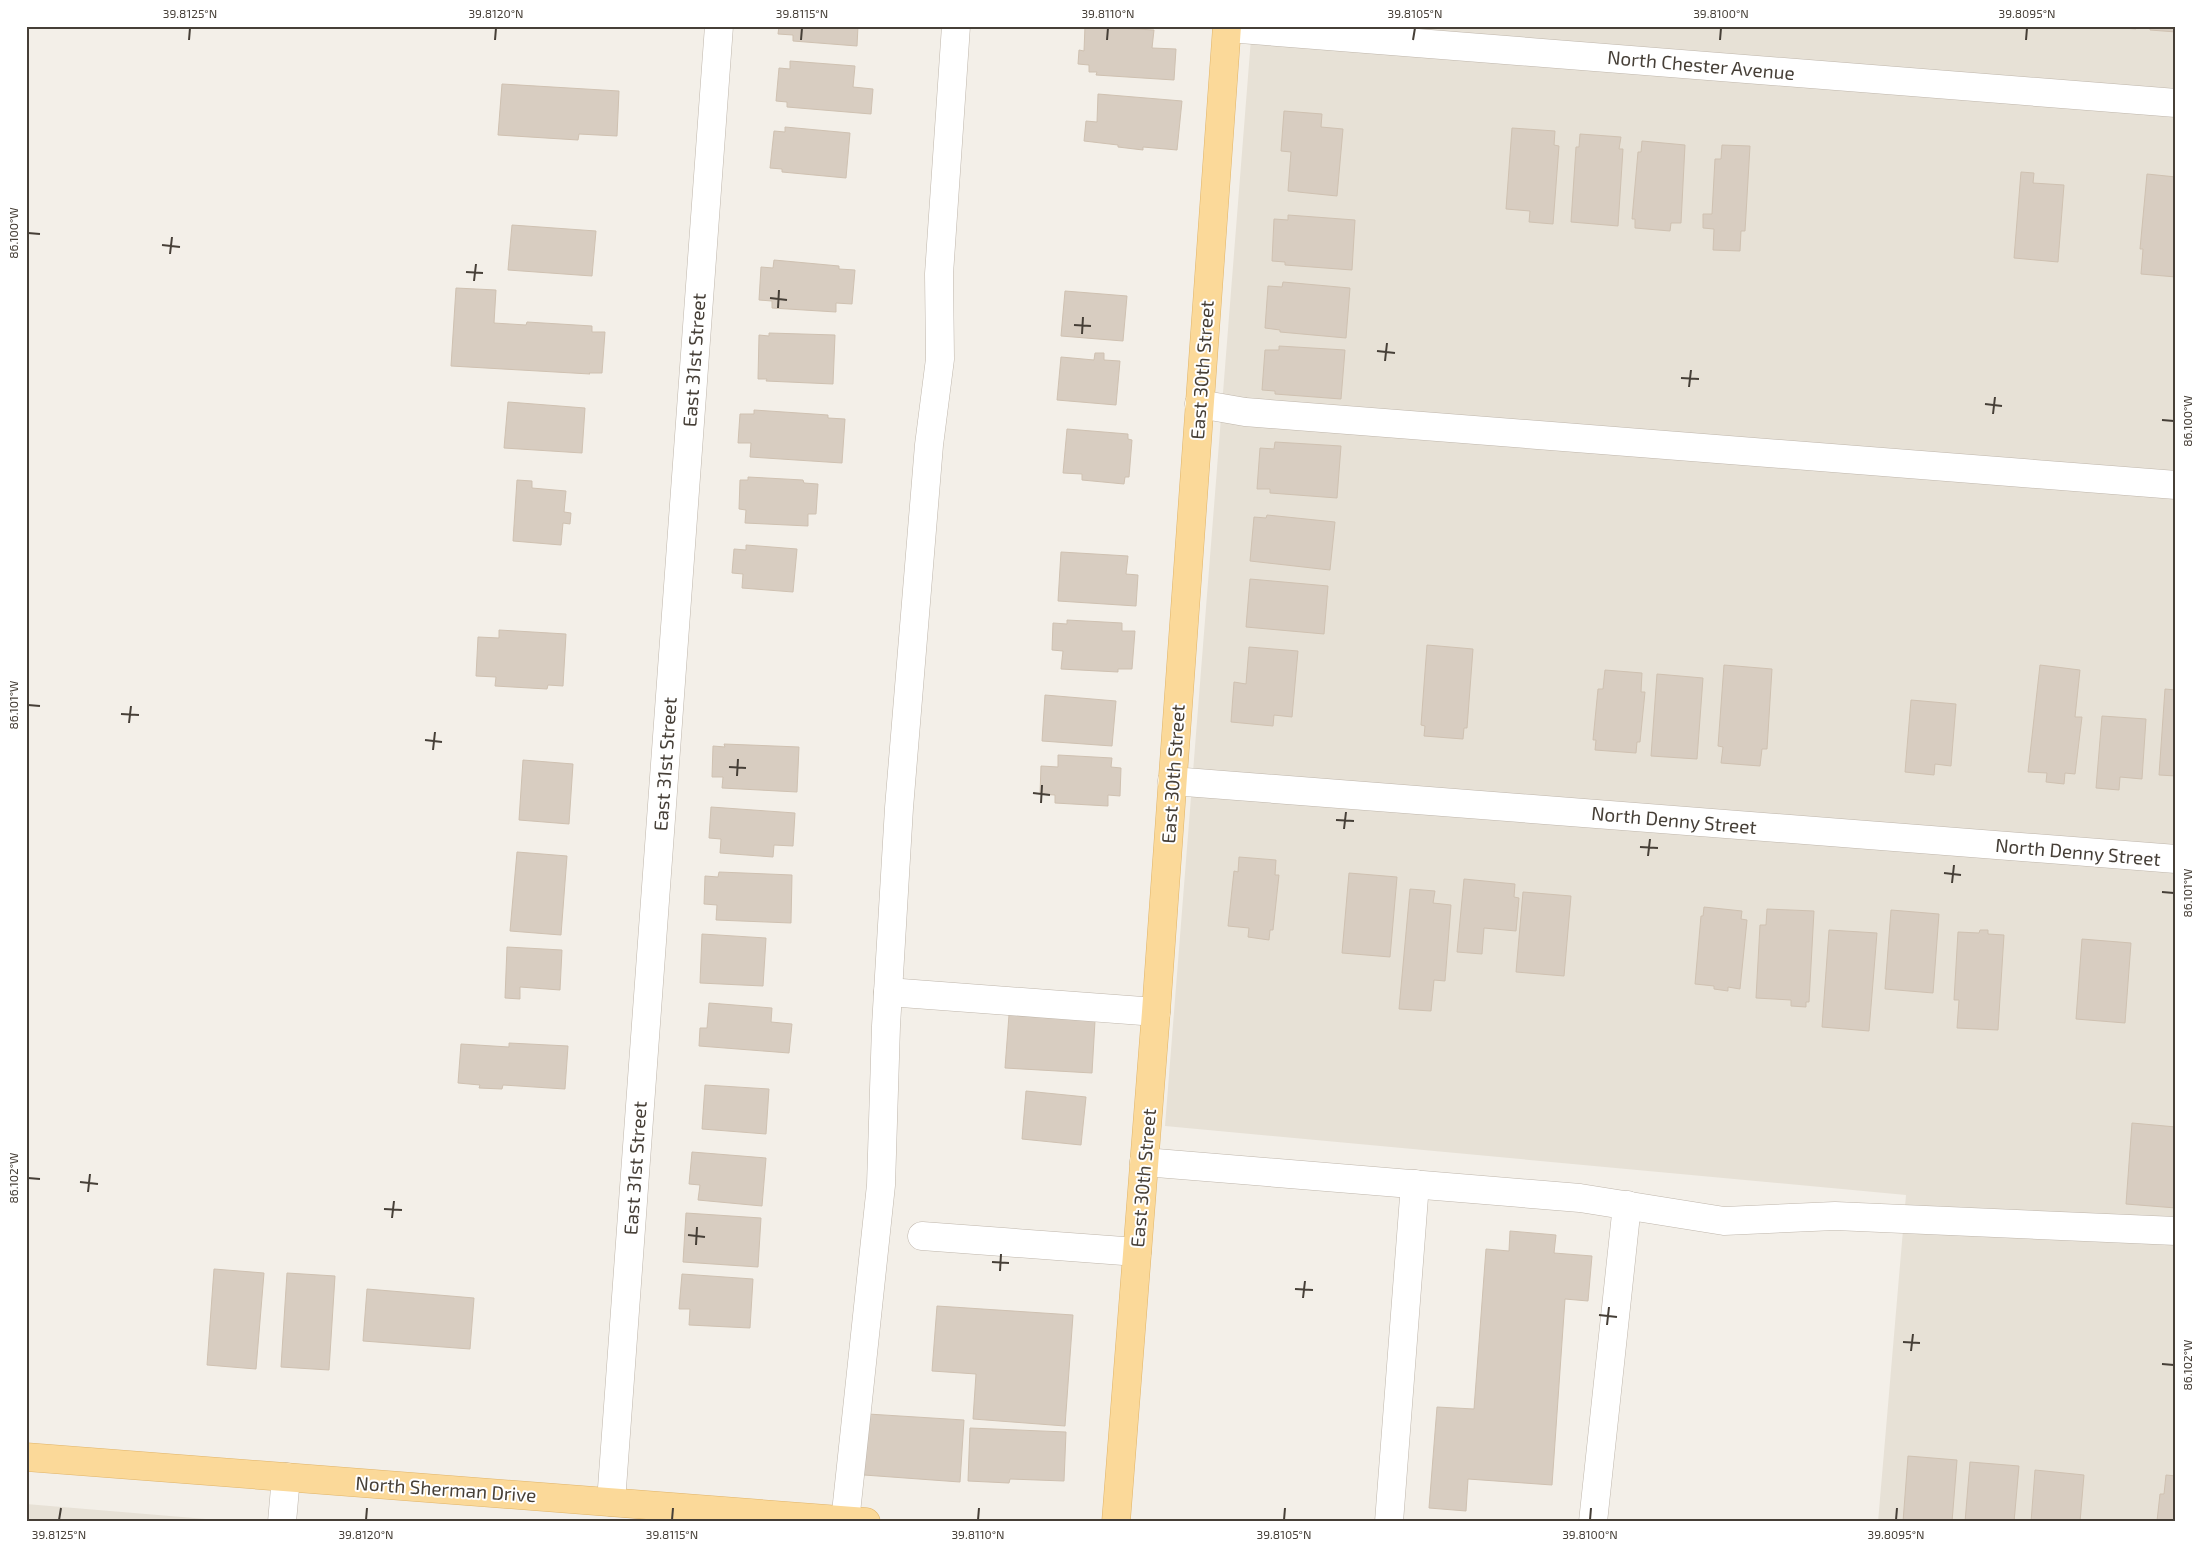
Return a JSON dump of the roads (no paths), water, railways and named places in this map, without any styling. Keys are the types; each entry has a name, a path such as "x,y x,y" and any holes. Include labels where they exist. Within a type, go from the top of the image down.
{"main road":[{"name":"East 30th Street","path":"1116,1522 1156,1012 1227,27"},
{"name":"North Sherman Drive","path":"26,1457 852,1521"}],"street":[{"name":"East 31st Street","path":"611,1502 718,26"},
{"path":"852,1521 881,1185 888,992 899,808 929,445 940,359 939,274 956,26"},
{"name":"North Chester Avenue","path":"1227,27 2176,103"},
{"path":"1199,404 1245,412 2176,484"},
{"name":"North Denny Street","path":"1172,780 2176,859"},
{"path":"888,992 1156,1012"},
{"path":"1144,1162 1580,1198 1724,1221 1835,1216 2176,1231"},
{"path":"1389,1522 1415,1184"},
{"path":"1593,1522 1628,1205"},
{"path":"922,1236 1137,1252"},
{"path":"282,1522 286,1477"}]}
